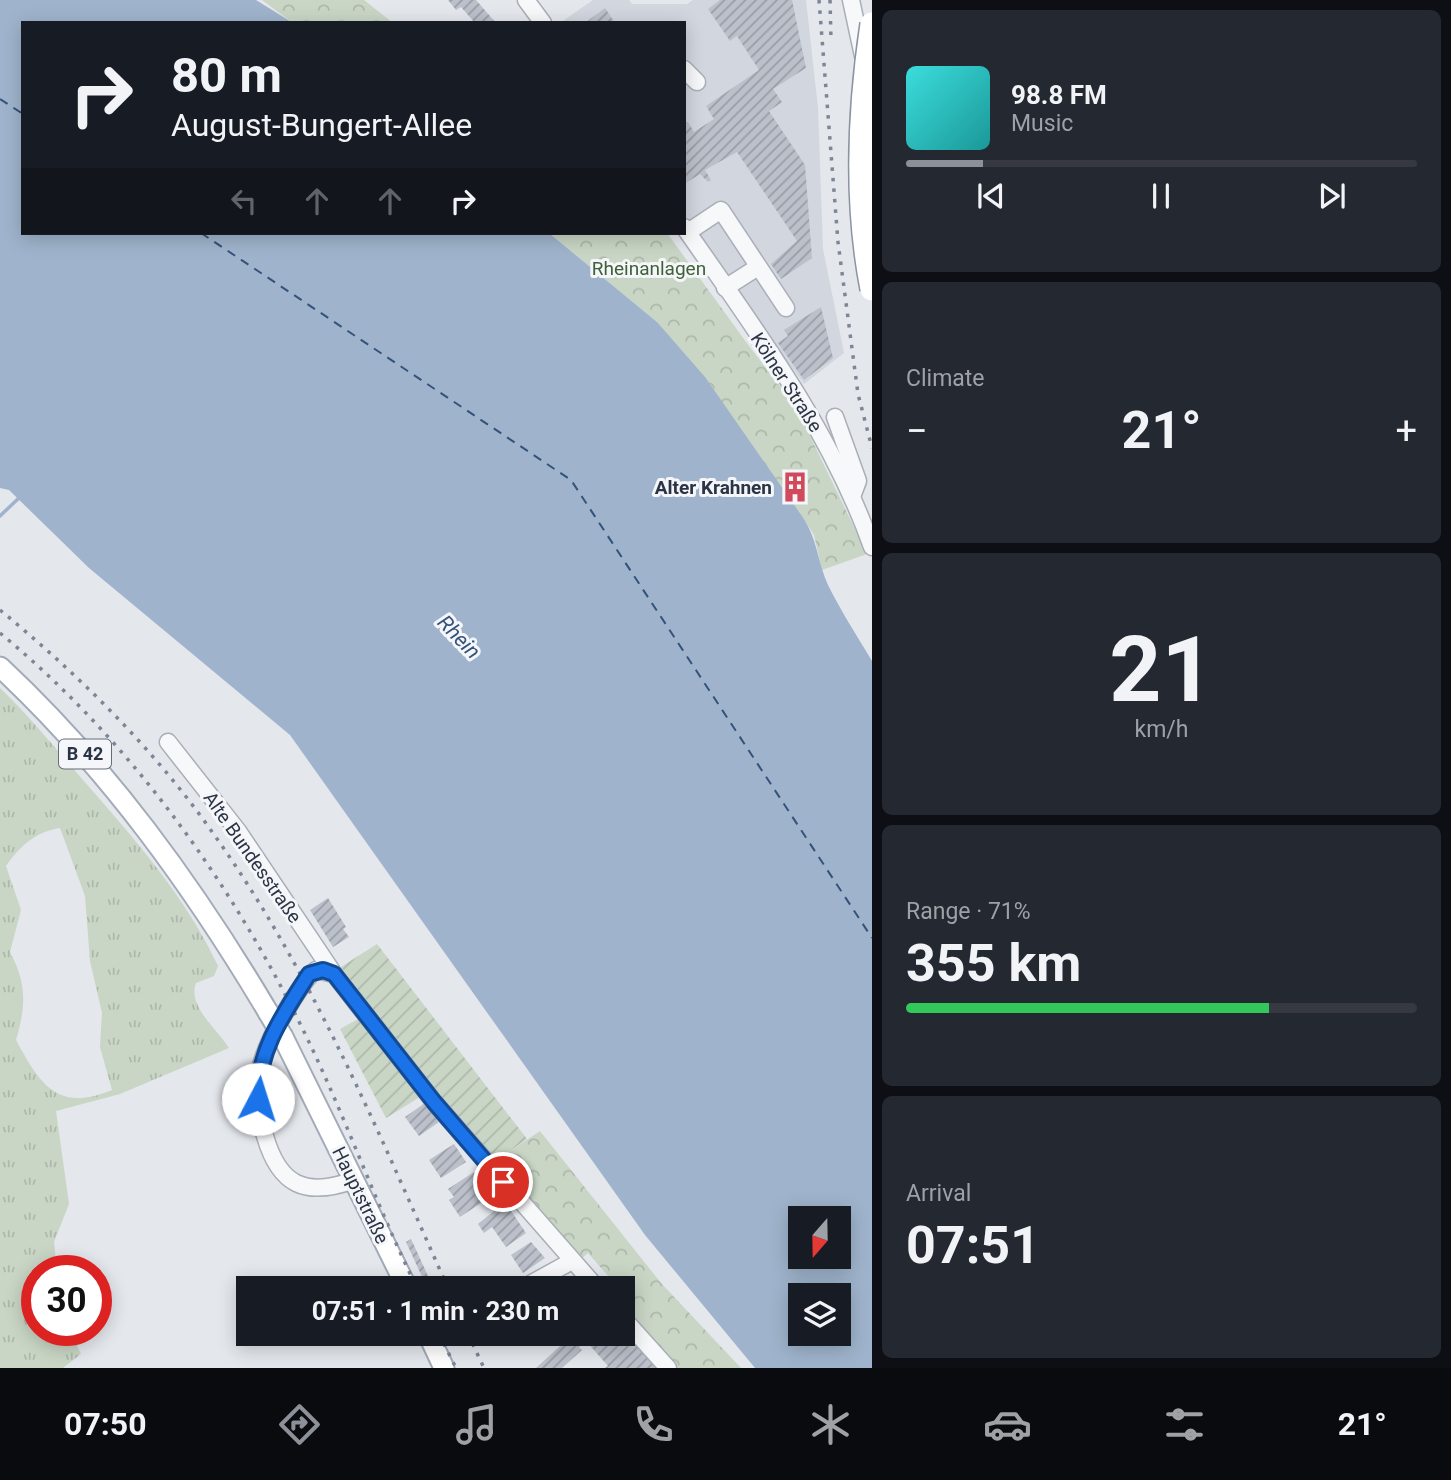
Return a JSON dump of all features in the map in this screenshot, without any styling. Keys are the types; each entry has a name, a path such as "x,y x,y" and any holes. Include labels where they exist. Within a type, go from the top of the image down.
{"highway":[{"path":"872,24 863,116 861,194 872,289"}],"main road":[{"name":"Hauptstraße","path":"0,667 74,742 134,812 225,939 283,1037 401,1276"},
{"path":"434,1346 444,1368"}],"street":[{"path":"526,0 542,21"},
{"path":"851,0 872,96"},
{"path":"686,71 697,82"},
{"path":"686,230 721,210 786,308"},
{"name":"Kölner Straße","path":"686,230 802,398 853,494 872,547"},
{"path":"725,288 758,267"},
{"path":"835,417 858,481 853,494"},
{"name":"Alte Bundesstraße","path":"168,742 237,831 334,974 434,1102 586,1276"},
{"path":"334,974 323,970 309,974 274,1032 258,1080 259,1118 271,1157 287,1180 312,1189 354,1180"},
{"path":"545,1276 572,1261"},
{"path":"635,1331 668,1368"}],"shaded area":[{"path":"593,0 629,0 632,4 687,4 693,0 806,0 818,108 823,249 844,353 804,384 686,226 686,21 563,21"}],"green space":[{"path":"262,0 364,0 390,21 290,21"},
{"name":"Rheinanlagen","path":"551,235 668,235 795,405 867,554 822,570 814,535 804,519 657,322"},
{"path":"0,688 121,823 190,916 218,966 214,976 196,983 196,1000 205,1017 229,1048 120,1094 56,1111 69,1204 54,1242 55,1255 21,1255 21,1346 77,1346 81,1354 63,1368 0,1368","holes":["60,828 85,896 90,961 102,1013 100,1047 112,1090 77,1098 64,1096 42,1081 16,1040 22,1016 23,995 20,974 10,952 21,910 6,866 29,841 51,830"]},
{"path":"377,944 527,1139 494,1162 440,1099 341,967"},
{"path":"360,1018 420,1097 386,1118 340,1029"},
{"path":"540,1131 661,1283 741,1368 678,1368 635,1320 635,1276 608,1276 588,1253 580,1260 494,1162"}],"water":[{"name":"Rhein","path":"0,0 256,0 290,21 21,21 21,235 551,235 657,322 705,377 804,519 828,585 872,661 872,1368 755,1368 645,1235 290,735 89,568 9,490 0,488"}],"building":[{"path":"448,0 476,0 494,21 473,21 461,7 456,10"},
{"path":"720,0 792,0 806,68 773,89 782,102 769,111 805,165 812,258 781,279 771,264 797,241 737,152 705,170 711,180 708,182 700,174 686,183 686,123 688,122 694,132 714,119 706,106 759,70 737,36 730,41 708,9"},
{"path":"605,8 614,21 588,21"},
{"path":"821,307 833,358 804,380 778,343 788,336 784,330"},
{"name":"Alter Krahnen","path":"794,475 802,478 805,486 802,494 794,497 786,494 783,486 786,478"},
{"path":"328,898 349,937 333,947 310,910"},
{"path":"425,1103 439,1122 419,1136 405,1117"},
{"path":"454,1144 466,1162 441,1178 429,1160"},
{"path":"474,1172 490,1197 460,1217 449,1200 454,1197 448,1189"},
{"path":"505,1202 526,1233 506,1247 492,1227 484,1233 478,1224"},
{"path":"411,1239 428,1276 422,1276 406,1242"},
{"path":"531,1242 545,1258 523,1273 511,1255"},
{"path":"635,1344 651,1358 656,1368 605,1368 608,1366 590,1346 635,1346"},
{"path":"560,1346 580,1346 582,1350 562,1368 536,1368"}],"waterway":[{"path":"0,516 21,496"}],"ferry route":[{"path":"0,99 21,113"},
{"path":"204,235 571,480 872,938"}],"railway":[{"path":"819,0 838,242 858,394 872,448"},
{"path":"830,0 831,40"},
{"path":"0,610 59,661 115,716 168,774 215,836 283,943 314,999 443,1276"},
{"path":"0,633 94,721 176,820 213,873 279,983 308,1040 412,1276"},
{"path":"445,1346 456,1368"},
{"path":"474,1346 484,1368"}],"place":[{"name":"Alter Krahnen","path":"795,487"}],"route":[{"path":"258,1099 258,1080 269,1041 309,974 323,970 334,974 434,1102 503,1182"}]}
